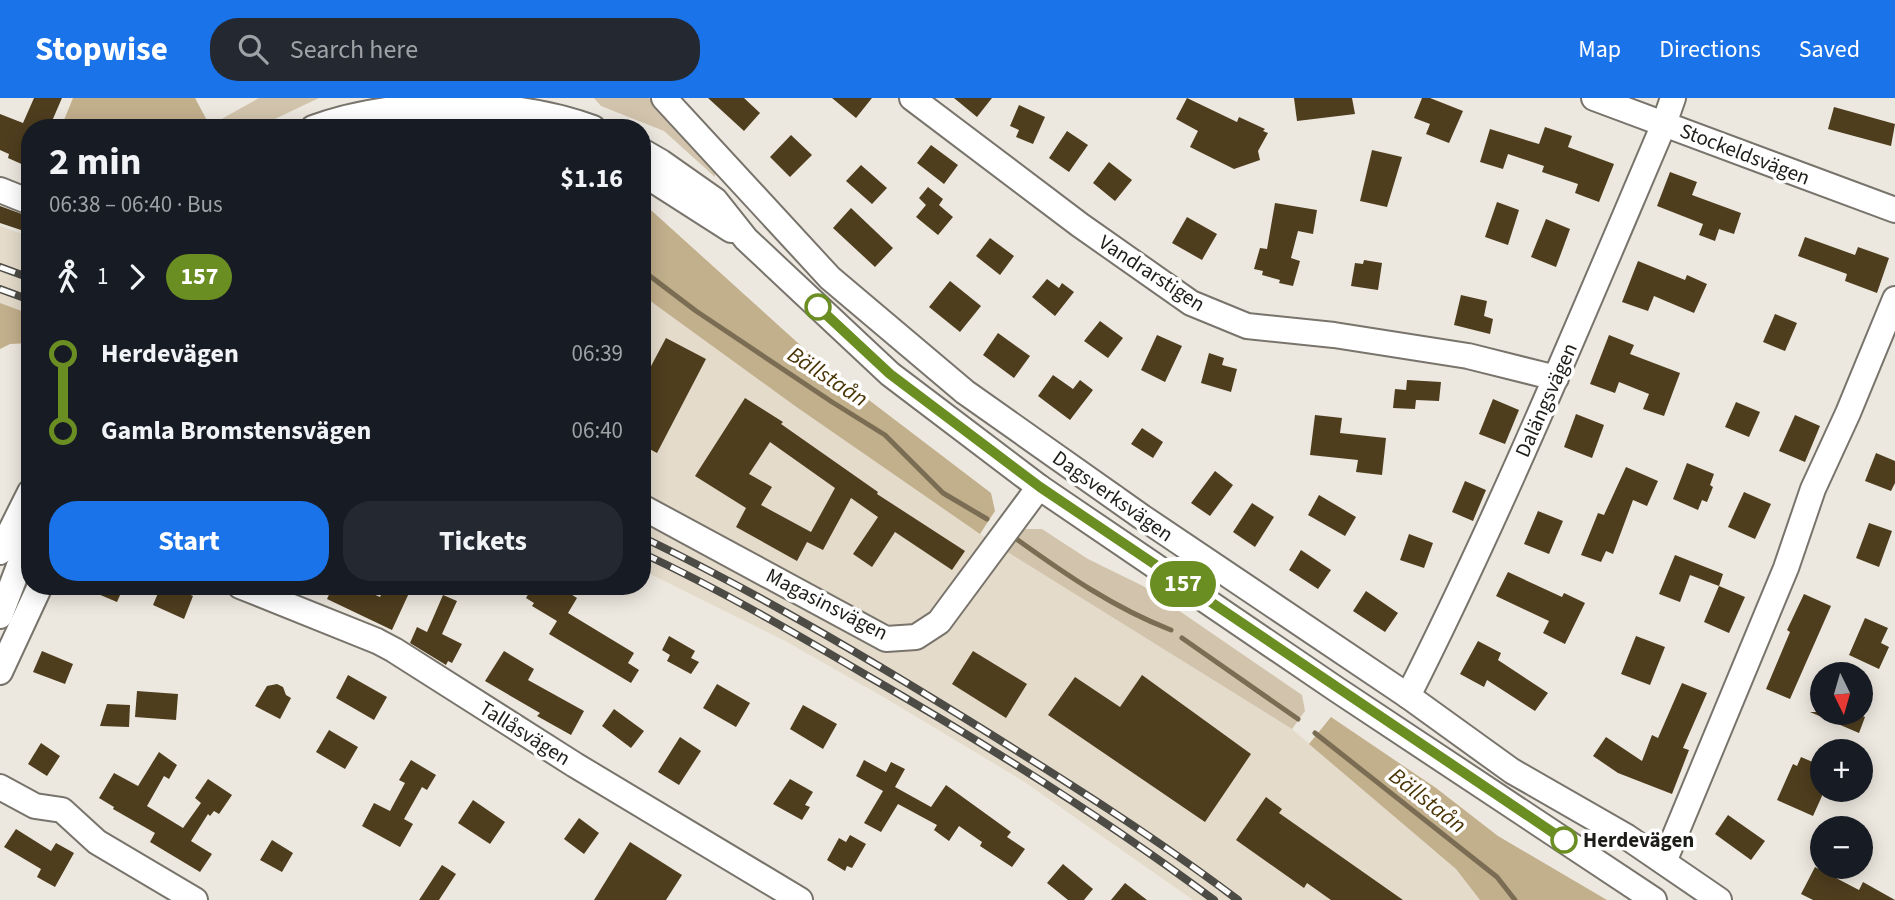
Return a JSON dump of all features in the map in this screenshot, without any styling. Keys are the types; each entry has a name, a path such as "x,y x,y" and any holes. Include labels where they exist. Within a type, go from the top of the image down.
{"street":[{"name":"Dagsverksvägen","path":"664,98 830,278 965,392 1142,517 1408,696 1512,771 1580,808 1719,900"},
{"name":"Vandrarstigen","path":"912,98 1080,225 1191,303 1247,326 1334,335 1468,356 1556,378"},
{"name":"Stockeldsvägen","path":"1594,98 1895,210"},
{"name":"Dalängsvägen","path":"1408,696 1463,588 1556,378 1673,98"},
{"path":"343,119 377,109 424,103 475,102 571,119"},
{"path":"651,157 715,200 746,239 890,374 1040,487 1336,689 1654,900"},
{"path":"651,179 746,239"},
{"path":"0,190 21,198"},
{"path":"1664,862 1786,568 1813,489 1895,299"},
{"name":"Magasinsvägen","path":"651,512 886,639 916,637 939,622 1040,487"},
{"path":"0,551 21,510"},
{"path":"0,616 21,561"},
{"path":"0,673 36,595"},
{"name":"Tallåsvägen","path":"262,595 394,650 575,765 800,900"},
{"path":"0,787 35,806 62,810 97,842 195,900"}],"shaded area":[{"path":"73,98 195,98 206,119 64,119"},
{"path":"259,98 319,98 275,119 222,119"},
{"path":"594,98 649,98 715,171 715,177 664,131 651,126 651,119 634,119 601,106"},
{"path":"651,210 819,362 991,493 995,511 980,534 795,406 651,302"},
{"path":"0,226 21,234 21,311 0,303"},
{"path":"651,302 795,406 980,534 1292,729 1456,869 1480,900 1193,900 1023,781 787,642 651,574"},
{"path":"0,303 21,311 21,343 10,344 0,349"},
{"path":"1025,529 1042,529 1088,559 1143,586 1302,695 1305,711 1292,729 1006,551"},
{"path":"1331,717 1436,788 1498,836 1607,900 1480,900 1456,869 1309,744"}],"building":[{"path":"34,98 62,98 53,119 25,119"},
{"path":"708,98 744,98 760,113 744,131"},
{"path":"832,98 872,98 856,118"},
{"path":"954,98 992,98 977,117"},
{"path":"1187,98 1237,122 1239,117 1265,129 1263,131 1268,133 1258,151 1260,160 1234,169 1190,147 1198,131 1176,119"},
{"path":"1294,98 1352,98 1355,114 1297,121"},
{"path":"1422,98 1430,98 1463,111 1449,143 1426,134 1430,124 1414,118"},
{"path":"1019,105 1045,117 1033,144 1016,137 1019,130 1010,126"},
{"path":"1834,107 1895,124 1891,146 1828,129"},
{"path":"0,114 21,122 21,164 8,158 9,154 0,150"},
{"path":"1545,127 1572,136 1568,147 1614,164 1599,202 1575,193 1578,184 1542,172 1544,166 1508,154 1503,169 1480,162 1490,129 1539,144"},
{"path":"1067,131 1088,145 1069,172 1049,158"},
{"path":"791,135 812,155 790,177 770,157"},
{"path":"931,145 958,165 944,184 917,163"},
{"path":"1372,150 1402,157 1387,207 1360,201"},
{"path":"1109,162 1132,180 1115,201 1093,183"},
{"path":"861,165 887,188 872,204 846,181"},
{"path":"1670,172 1697,182 1692,195 1741,213 1734,234 1719,229 1715,241 1699,235 1703,224 1657,206"},
{"path":"928,187 943,199 939,205 953,217 938,235 916,217 926,205 919,198"},
{"path":"1497,202 1519,210 1508,245 1485,237"},
{"path":"1275,203 1317,210 1313,234 1298,231 1291,258 1300,261 1293,286 1279,283 1280,280 1262,275 1263,271 1254,269 1260,248 1267,249"},
{"path":"0,206 21,214 21,230 0,223"},
{"path":"851,208 893,248 875,267 833,228"},
{"path":"1187,217 1217,234 1202,260 1172,243"},
{"path":"1546,219 1570,229 1556,267 1531,257"},
{"path":"1805,237 1855,255 1858,247 1889,258 1877,293 1845,281 1847,274 1798,256"},
{"path":"990,238 1014,256 1000,275 976,256"},
{"path":"1364,260 1382,263 1378,290 1351,286 1355,263 1363,264"},
{"path":"1638,261 1685,280 1687,275 1707,284 1694,313 1654,296 1648,311 1622,302"},
{"path":"1047,279 1059,288 1062,283 1074,292 1055,316 1032,297"},
{"path":"950,281 981,306 960,332 929,307"},
{"path":"1461,295 1487,301 1484,316 1493,319 1490,334 1454,325"},
{"path":"1775,314 1797,323 1785,351 1763,342"},
{"path":"1100,321 1123,338 1108,358 1084,341"},
{"path":"998,333 1030,356 1014,378 983,355"},
{"path":"1157,335 1182,346 1165,382 1141,370"},
{"path":"1609,335 1634,345 1630,354 1680,373 1664,416 1643,409 1649,394 1619,382 1615,393 1590,384"},
{"path":"666,338 706,359 657,453 651,450 651,366"},
{"path":"1209,353 1224,358 1222,365 1237,369 1231,392 1201,383"},
{"path":"1053,375 1073,389 1080,380 1093,390 1070,420 1038,396"},
{"path":"1407,380 1441,382 1439,401 1416,400 1415,409 1393,408 1395,389 1406,390"},
{"path":"745,398 783,422 781,424 878,492 877,494 965,551 952,570 895,532 872,567 853,554 878,517 851,498 823,550 807,542 797,561 736,527 746,508 695,476","holes":["770,442 835,488 811,532 761,505 772,487 749,474"]},
{"path":"1493,399 1519,410 1505,444 1479,434"},
{"path":"1736,402 1760,412 1749,437 1725,427"},
{"path":"1576,414 1604,425 1592,458 1564,447"},
{"path":"1315,415 1342,418 1340,433 1386,438 1382,475 1356,472 1358,460 1310,455"},
{"path":"1795,415 1820,426 1805,462 1779,451"},
{"path":"1142,428 1163,442 1153,458 1131,444"},
{"path":"1876,453 1895,461 1895,483 1891,491 1865,481"},
{"path":"1687,463 1714,474 1710,485 1713,487 1707,502 1702,500 1698,510 1673,499"},
{"path":"1626,467 1658,481 1647,506 1633,500 1613,554 1606,551 1601,562 1581,555 1598,513 1604,515"},
{"path":"1215,471 1233,485 1210,516 1191,503"},
{"path":"1465,481 1486,490 1473,521 1452,512"},
{"path":"1744,492 1771,504 1755,539 1728,527"},
{"path":"1319,495 1356,517 1345,536 1308,515"},
{"path":"1252,503 1274,517 1255,547 1233,532"},
{"path":"1538,511 1563,521 1549,554 1524,544"},
{"path":"1869,523 1892,531 1879,567 1856,558"},
{"path":"1409,534 1433,543 1424,568 1400,560"},
{"path":"1301,550 1331,570 1318,589 1289,570"},
{"path":"1675,555 1723,574 1719,586 1690,575 1680,602 1659,594"},
{"path":"1508,572 1562,597 1564,593 1585,603 1565,644 1543,633 1549,621 1496,596"},
{"path":"1719,586 1745,597 1729,633 1704,622"},
{"path":"1366,591 1398,613 1385,632 1353,611"},
{"path":"1804,594 1831,606 1790,699 1766,689 1790,632 1787,630"},
{"path":"100,595 120,595 117,602"},
{"path":"157,595 193,596 184,619 153,605"},
{"path":"329,595 408,595 392,630 327,599"},
{"path":"443,595 457,601 442,634 462,644 452,663 448,661 446,665 410,643 417,627 427,632"},
{"path":"528,595 572,595 577,598 568,613 634,653 628,663 639,670 631,683 549,634 557,621 532,606 534,603 526,598"},
{"path":"1865,618 1888,628 1881,643 1889,647 1879,669 1873,666 1873,662 1864,662 1849,655"},
{"path":"669,636 695,651 691,658 699,662 691,674 667,661 670,655 662,650"},
{"path":"1636,636 1665,647 1650,685 1621,674"},
{"path":"1478,641 1501,653 1498,660 1548,693 1535,711 1487,680 1484,687 1460,674"},
{"path":"42,651 73,664 65,684 33,672"},
{"path":"504,651 534,669 528,680 584,711 571,735 537,716 540,713 485,681"},
{"path":"973,651 1027,684 1006,718 952,684"},
{"path":"348,675 387,697 374,720 336,698"},
{"path":"1142,675 1251,754 1205,822 1048,715 1075,677 1120,707"},
{"path":"1682,683 1707,693 1683,748 1689,750 1672,794 1618,773 1593,756 1606,737 1642,761 1652,735 1658,738"},
{"path":"277,684 283,687 286,695 291,698 280,719 255,706 267,686"},
{"path":"717,684 750,703 736,727 703,708"},
{"path":"137,691 178,694 176,720 135,717"},
{"path":"107,704 130,705 129,727 100,726"},
{"path":"803,705 837,724 823,749 790,729"},
{"path":"614,709 644,731 631,748 602,726"},
{"path":"1840,725 1862,725 1859,733"},
{"path":"329,730 358,747 345,769 316,752"},
{"path":"680,737 701,751 679,785 658,772"},
{"path":"41,743 60,756 47,776 28,764"},
{"path":"159,752 177,765 169,779 164,776 147,806 183,828 201,803 195,798 208,779 232,795 219,814 214,811 210,816 208,814 191,841 212,854 200,872 150,842 155,833 99,798 114,773 138,786"},
{"path":"1801,757 1810,761 1810,802 1819,802 1813,816 1777,800 1793,764 1797,766"},
{"path":"411,760 436,775 427,790 422,787 404,819 413,824 400,847 362,826 374,803 390,811 405,783 399,780"},
{"path":"864,760 886,772 891,762 905,769 895,787 931,807 946,785 1011,832 1007,837 1025,849 1012,867 980,846 982,842 959,826 949,841 934,830 937,825 898,804 881,832 864,823 883,791 856,776"},
{"path":"790,779 813,792 805,805 810,807 802,820 773,804"},
{"path":"1266,797 1282,809 1279,813 1403,900 1331,900 1307,883 1304,888 1236,840"},
{"path":"473,800 505,822 490,844 458,823"},
{"path":"1728,815 1765,841 1751,860 1715,834"},
{"path":"579,818 599,833 584,854 564,839"},
{"path":"16,829 51,851 56,843 74,853 55,887 37,877 41,869 4,847"},
{"path":"850,835 866,844 852,868 847,866 845,871 827,860 839,838 846,842"},
{"path":"272,840 293,853 282,872 260,860"},
{"path":"630,842 682,875 666,900 594,900"},
{"path":"1063,864 1093,889 1084,900 1068,900 1047,883"},
{"path":"442,865 456,874 439,900 419,900"},
{"path":"1810,877 1810,879 1838,879 1859,890 1863,882 1895,900 1813,900 1801,894"},
{"path":"1125,883 1147,900 1111,900"}],"waterway":[{"name":"Bällstaån","path":"651,277 696,311 885,435 943,493 987,519"},
{"name":"Bällstaån","path":"1015,538 1110,601 1171,630"},
{"name":"Bällstaån","path":"1182,638 1298,719"},
{"name":"Bällstaån","path":"1315,733 1497,877 1515,900"}],"railway":[{"path":"0,267 21,275"},
{"path":"0,289 21,297"},
{"path":"651,541 771,604 938,702 1110,810 1238,900"},
{"path":"651,557 756,611 955,728 1087,811 1214,900"}],"bus line":[{"name":"157","path":"818,307 890,374 1040,487 1336,689 1564,840"}],"place":[{"name":"Herdevägen","path":"1564,840"}]}
